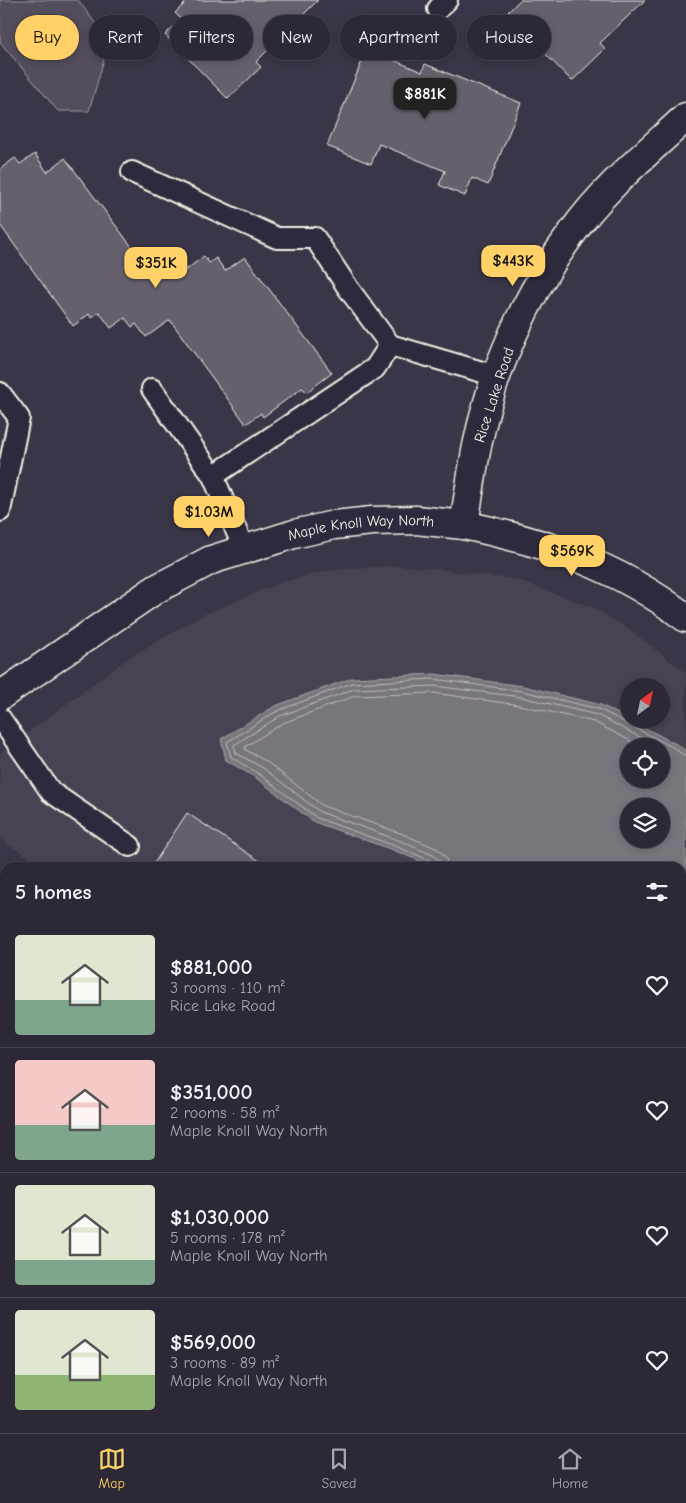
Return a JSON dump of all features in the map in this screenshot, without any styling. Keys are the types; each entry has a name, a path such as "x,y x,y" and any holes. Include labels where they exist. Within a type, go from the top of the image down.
{"street":[{"name":"Rice Lake Road","path":"464,525 477,445 496,376 517,327 544,274 572,232 603,196 686,118"},
{"name":"Maple Knoll Way North","path":"0,696 156,589 211,560 294,534 334,525 372,521 416,520 464,525 515,536 560,549 587,560 636,584 686,618"}],"lane":[{"path":"132,172 277,238 315,238 348,288 390,345 496,376"},
{"path":"213,476 375,368 390,345"},
{"path":"152,389 213,476 244,549"},
{"path":"0,393 19,418 0,511"},
{"path":"0,718 51,792 130,846"}],"shaded area":[{"path":"0,0 78,0 89,15 89,60 104,60 89,111 58,111 15,60 79,60 79,15 15,15 15,60 0,42"},
{"path":"400,566 436,569 517,580 594,608 630,630 686,673 686,862 26,862 29,857 0,839 0,753 130,657 203,615 277,584 322,572 354,568"}],"water":[{"path":"434,674 523,686 601,705 620,715 620,728 645,728 664,738 620,738 620,788 670,788 670,741 686,751 686,862 422,862 314,822 256,778 226,760 221,739 275,706 352,678"}],"building":[{"path":"188,0 318,0 303,15 263,15 263,55 256,62 261,67 228,99 190,60 253,60 253,15 177,15 175,13"},
{"path":"520,0 645,0 600,43 605,49 572,81 551,60 551,15 506,14"},
{"path":"170,30 170,40 165,35"},
{"path":"362,60 393,60 422,72 425,64 521,103 488,185 472,178 465,196 439,185 445,171 379,144 371,164 327,146"},
{"path":"35,154 47,172 65,158 150,271 174,253 186,270 204,256 209,263 216,258 225,271 245,257 332,373 307,392 302,388 263,417 261,413 246,424 170,320 146,337 136,324 132,327 125,318 111,328 99,312 91,318 89,314 73,326 0,225 0,169 15,158 20,164"},
{"path":"187,813 261,862 155,862"}]}
